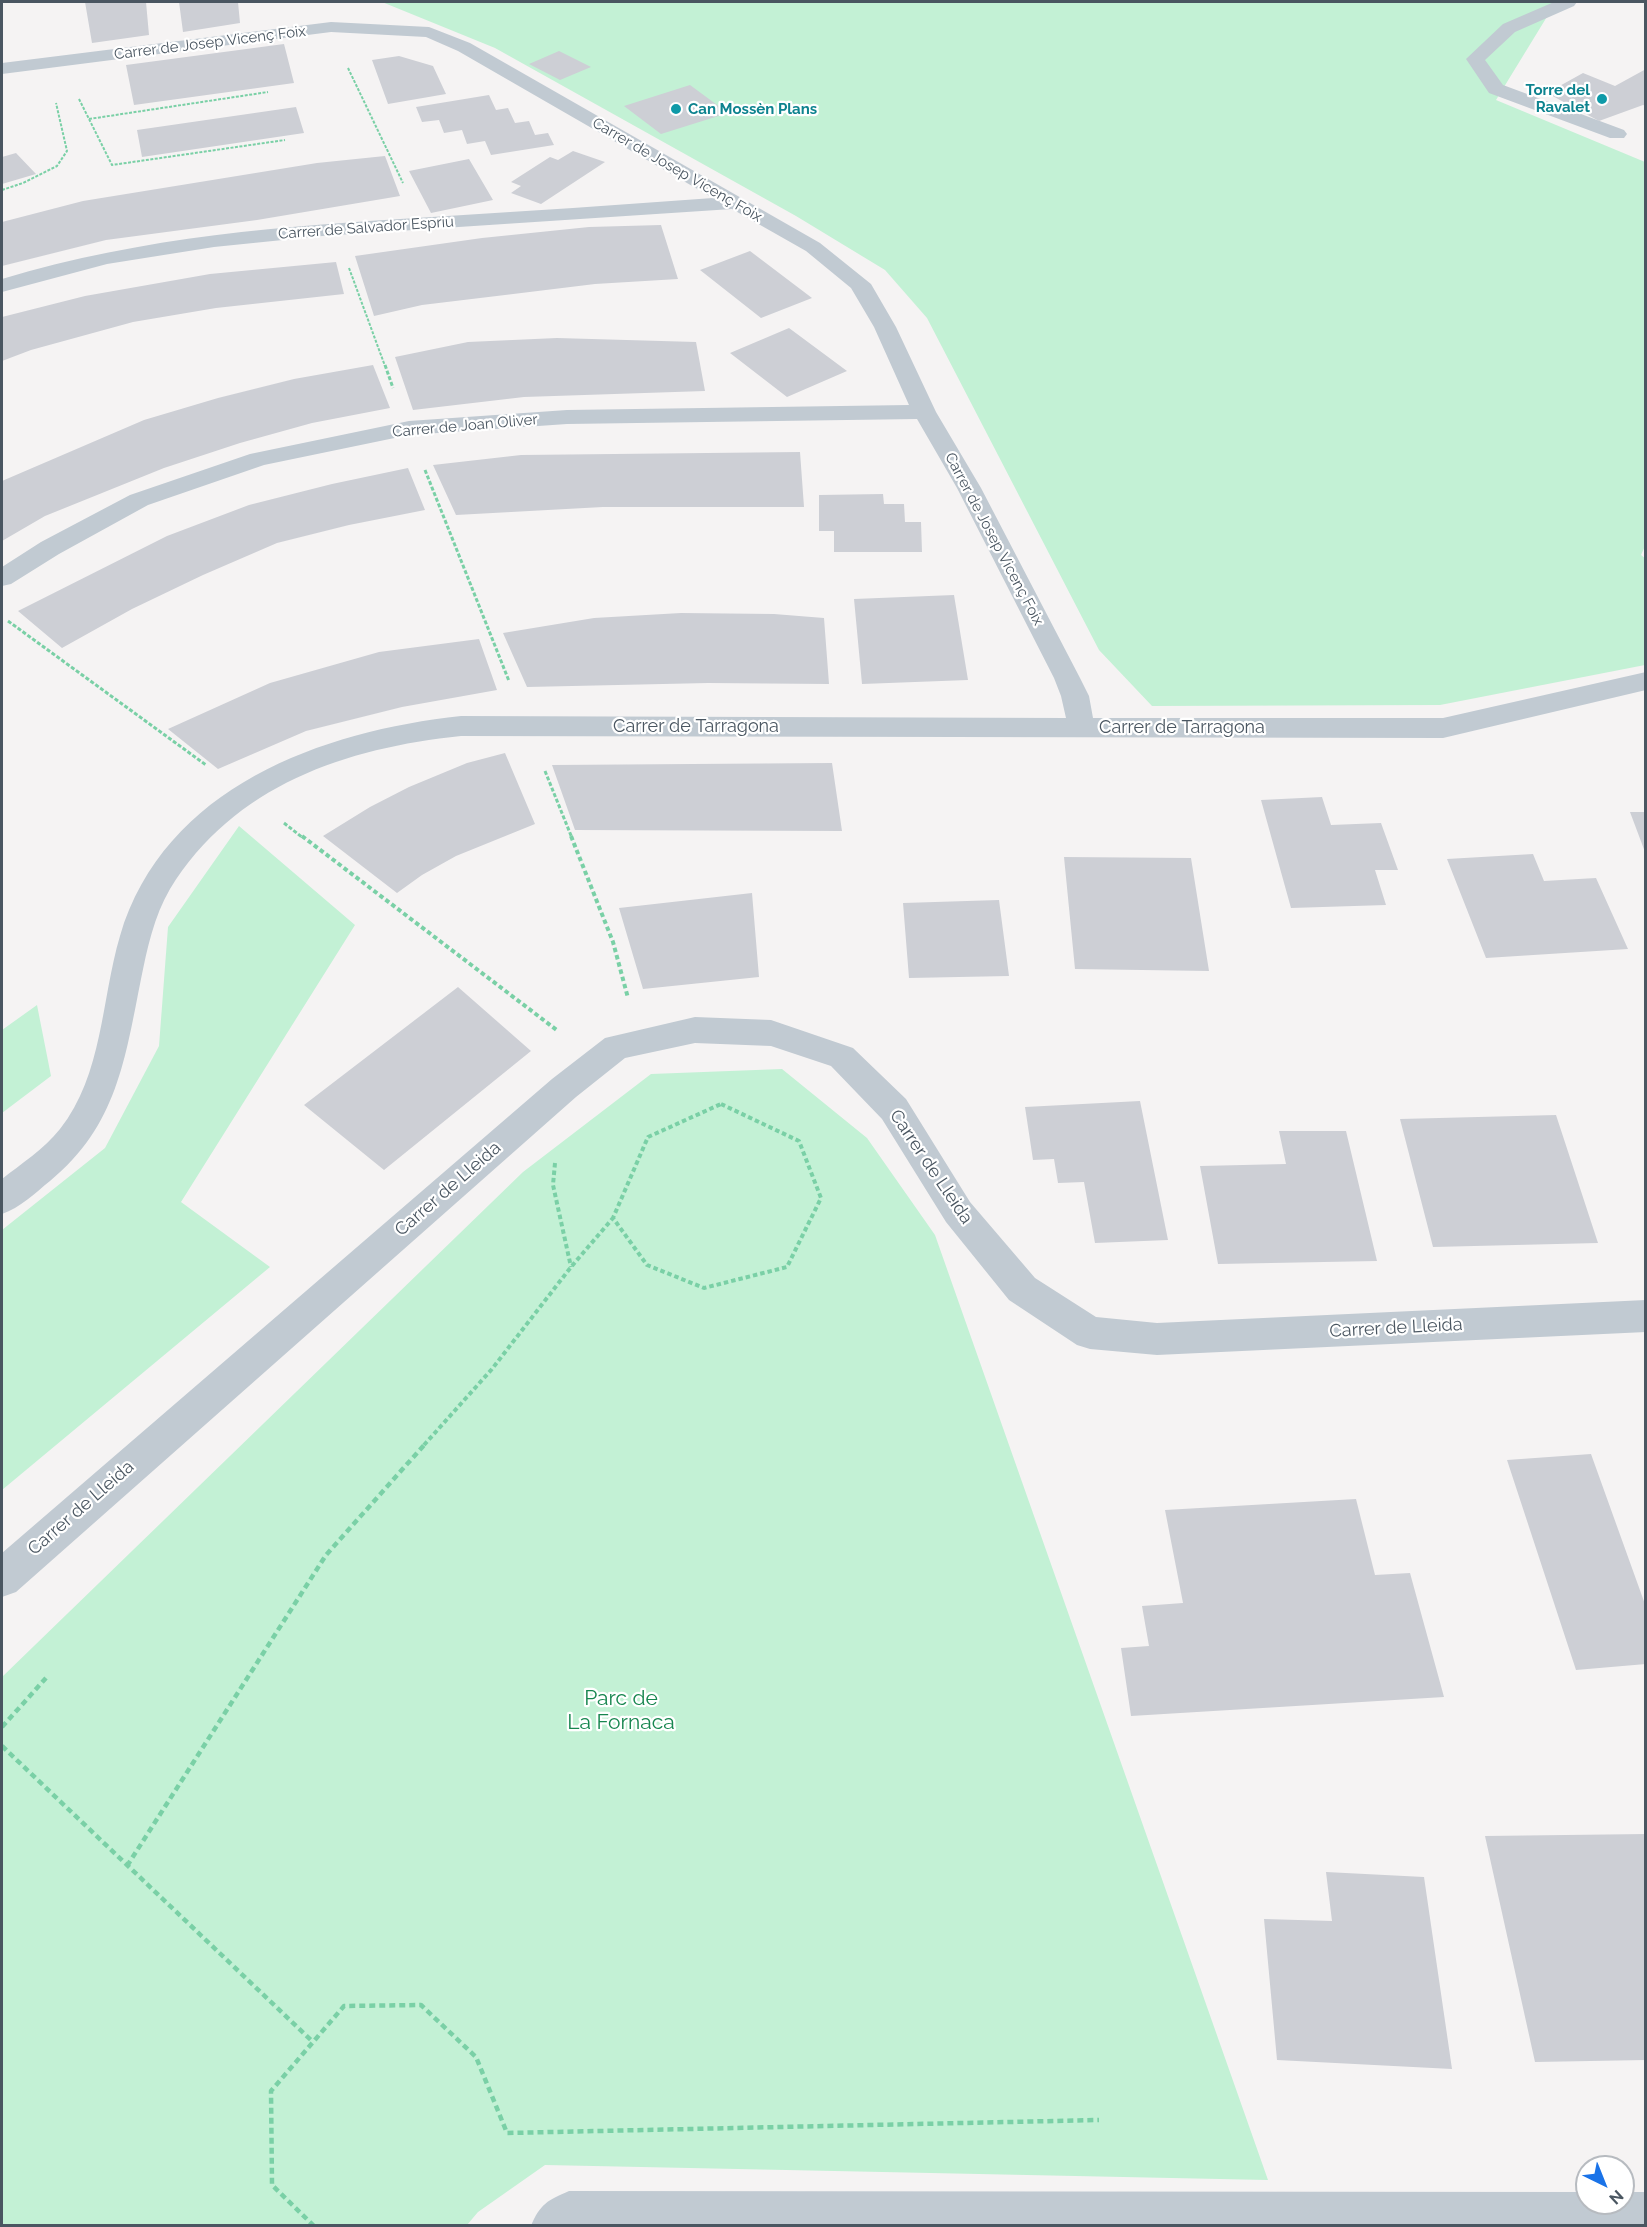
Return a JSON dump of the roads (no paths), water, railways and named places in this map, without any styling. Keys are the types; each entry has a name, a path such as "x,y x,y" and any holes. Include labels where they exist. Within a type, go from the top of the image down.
{"street":[{"path":"1568,2 1509,28 1475,59 1496,89 1617,135"},
{"name":"Carrer de Josep Vicenç Foix","path":"2,69 331,27 429,32 464,47 813,247 860,284 885,327 924,412 969,488 1067,678 1082,729"},
{"name":"Carrer de Salvador Espriu","path":"2,286 80,265 163,247 333,228 734,203"},
{"name":"Carrer de Joan Oliver","path":"2,578 50,548 139,501 258,459 409,428 567,417 924,412"},
{"name":"Carrer de Tarragona","path":"2,1198 51,1160 71,1139 88,1115 111,1054 136,934 146,908 163,876 188,844 217,816 245,794 283,771 315,756 378,736 434,727 527,726 1443,728 1646,681"},
{"name":"Carrer de Lleida","path":"2,1578 564,1088 616,1047 695,1030 771,1033 842,1057 894,1109 958,1212 1022,1289 1090,1333 1157,1339 1646,1316"},
{"path":"555,2226 569,2215 1646,2216"}],"place":[{"name":"Torre del Ravalet","path":"1602,99"},
{"name":"Can Mossèn Plans","path":"676,109"}],"park label":[{"name":"Parc de La Fornaca","path":"621,1711"}]}
